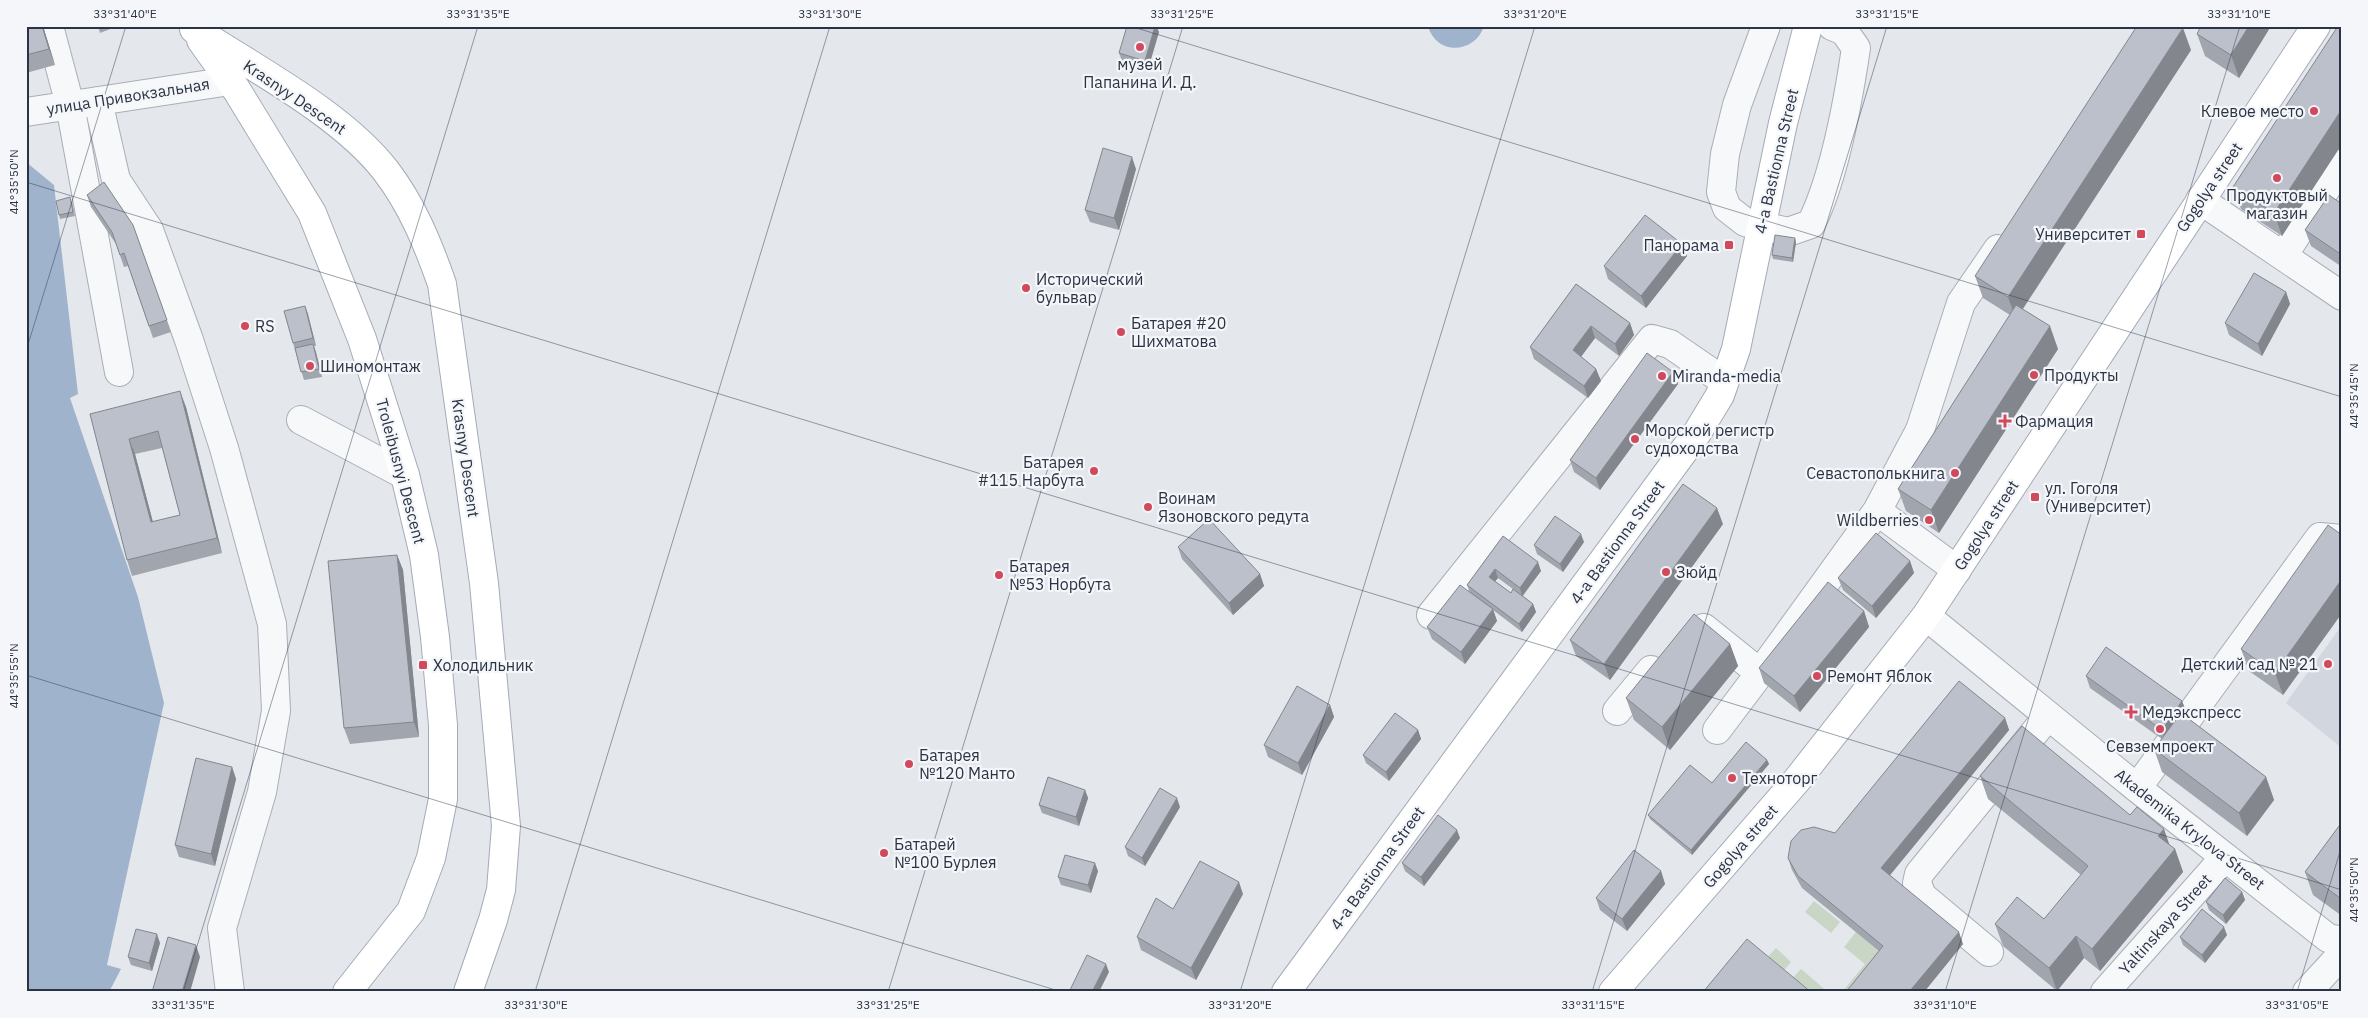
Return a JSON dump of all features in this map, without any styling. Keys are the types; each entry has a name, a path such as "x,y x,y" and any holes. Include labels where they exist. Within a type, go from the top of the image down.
{"main road":[{"name":"4-a Bastionna Street","path":"1286,992 1697,433 1720,395 1736,349 1783,123 1808,26"},
{"name":"Gogolya street","path":"1613,992 1798,780 1926,616 2210,207 2316,26"},
{"name":"Troleibusnyi Descent","path":"193,28 230,81 312,213 362,339 405,475 424,555 435,637 443,725 443,799 430,858 411,911 347,992"},
{"name":"Krasnyy Descent","path":"193,28 314,107 365,148 386,171 404,198 426,238 442,284 484,583 506,826 501,890 493,920 468,992"}],"street":[{"path":"48,26 70,105 120,372"},
{"path":"1766,26 1737,105 1725,154 1721,192 1727,208 1745,222 1788,232 1810,224 1822,201 1850,83 1856,48 1844,31 1832,26"},
{"name":"улица Привокзальная","path":"26,112 230,81"},
{"path":"98,101 116,180 149,230 189,340 224,448 272,624 276,711 262,792 222,928 230,992"},
{"path":"2283,256 2332,201 2342,164"},
{"path":"2210,207 2342,296"},
{"path":"1717,730 1877,511 1920,430 1961,302 2011,230"},
{"path":"1431,615 1652,339 1670,344 1724,381"},
{"path":"300,420 405,475"},
{"path":"1877,511 1957,570"},
{"path":"2137,788 2320,536 2342,539"},
{"name":"Akademika Krylova Street","path":"1926,616 2137,788 2328,938 2342,941"},
{"path":"1617,711 1692,619 1760,673"},
{"path":"1989,952 1922,896 1918,883 1919,874 2048,716"},
{"name":"Yaltinskaya Street","path":"2105,992 2225,857"},
{"path":"2307,992 2342,954"}],"shaded area":[{"name":"Детский сад № 21","path":"2342,625 2342,748 2286,703"}],"green space":[{"path":"1814,901 1840,922 1831,933 1805,912"},
{"path":"1856,932 1888,958 1860,992 1842,992 1865,964 1844,947"},
{"path":"1776,948 1791,962 1781,974 1765,960"},
{"path":"1801,969 1828,992 1801,992 1789,982"}],"water":[{"path":"1428,26 1484,26 1473,42 1456,48 1447,47 1439,43 1432,36"},
{"path":"26,162 54,185 78,394 70,398 138,597 164,703 107,965 121,969 109,992 26,992"}],"building":[{"path":"26,26 42,26 49,49 26,55"},
{"name":"музей Папанина И. Д.","path":"1127,26 1155,26 1145,61 1119,53"},
{"path":"2137,26 2180,26 2183,28 2008,297 1975,276"},
{"path":"2201,26 2249,26 2231,55 2197,34"},
{"path":"2338,26 2342,26 2342,109 2274,213 2233,187"},
{"path":"1103,148 1132,157 1114,218 1085,210"},
{"path":"104,182 133,225 167,320 149,326 124,253 120,255 112,232 87,195"},
{"path":"2329,195 2342,204 2342,255 2305,230"},
{"path":"70,197 73,212 59,215 56,201"},
{"path":"1645,215 1682,244 1641,296 1604,266"},
{"path":"1775,235 1795,238 1792,258 1772,255"},
{"path":"2254,273 2286,292 2258,344 2225,323"},
{"path":"1576,284 1630,323 1615,344 1591,326 1573,350 1596,369 1584,386 1530,347"},
{"path":"2016,305 2050,326 1931,510 1898,489"},
{"path":"305,306 313,338 293,343 284,311"},
{"name":"Шиномонтаж","path":"313,344 319,369 301,372 295,348"},
{"path":"1647,353 1673,372 1596,478 1570,460"},
{"path":"180,391 217,538 127,560 90,414","holes":["158,431 180,515 151,522 129,439"]},
{"path":"1683,484 1717,508 1604,664 1570,640"},
{"path":"1555,516 1581,534 1560,564 1534,545"},
{"path":"1209,519 1260,574 1229,603 1178,547"},
{"path":"2328,525 2342,535 2342,579 2275,673 2241,649"},
{"path":"1876,533 1910,561 1872,606 1838,578"},
{"path":"1503,536 1538,562 1520,588 1495,569 1489,577 1511,593 1513,589 1533,604 1519,624 1467,585"},
{"path":"397,555 414,722 344,728 328,561"},
{"path":"1828,582 1864,611 1794,696 1759,668"},
{"path":"1460,585 1493,609 1461,652 1427,627"},
{"path":"1694,614 1730,644 1662,727 1626,698"},
{"path":"2106,647 2182,701 2162,730 2086,676"},
{"path":"1959,681 2005,718 1881,868 1959,932 1909,992 1846,992 1883,946 1798,876 1788,858 1791,841 1801,830 1814,827 1835,833"},
{"path":"1297,686 1330,705 1298,763 1264,745"},
{"path":"1395,713 1418,730 1386,772 1363,755"},
{"path":"2181,713 2266,777 2239,813 2154,749"},
{"path":"2022,726 2130,815 2137,807 2164,829 2158,836 2175,849 2092,949 2076,936 2049,968 1995,924 2017,897 2044,919 2088,866 1980,776"},
{"path":"1746,742 1767,760 1691,850 1648,815 1690,765 1712,783"},
{"path":"196,758 232,767 211,854 175,845"},
{"path":"1048,777 1085,790 1076,817 1039,805"},
{"path":"1160,788 1177,798 1142,858 1125,847"},
{"path":"1438,815 1457,830 1421,877 1402,863"},
{"path":"2342,822 2342,896 2340,898 2305,872"},
{"path":"1634,850 1661,871 1622,919 1596,898"},
{"path":"1065,855 1095,863 1088,885 1058,877"},
{"path":"1200,861 1239,882 1191,968 1137,937 1156,898 1173,909"},
{"path":"2225,878 2242,892 2223,915 2206,902"},
{"path":"2202,909 2224,927 2202,955 2180,937"},
{"path":"136,929 157,934 149,963 128,957"},
{"path":"168,937 196,945 182,992 152,992"},
{"path":"1747,939 1811,992 1703,992"},
{"path":"1087,955 1106,964 1092,992 1069,992"}],"place":[{"name":"музей Папанина И. Д.","path":"1140,47"},
{"name":"Клевое место","path":"2314,111"},
{"name":"Продуктовый магазин","path":"2277,178"},
{"name":"Университет","path":"2141,234"},
{"name":"Панорама","path":"1729,245"},
{"name":"Исторический бульвар","path":"1026,288"},
{"name":"RS","path":"245,326"},
{"name":"Батарея #20 Шихматова","path":"1121,332"},
{"name":"Шиномонтаж","path":"310,366"},
{"name":"Продукты","path":"2034,375"},
{"name":"Miranda-media","path":"1662,376"},
{"name":"Фармация","path":"2005,421"},
{"name":"Морской регистр судоходства","path":"1635,439"},
{"name":"Батарея #115 Нарбута","path":"1094,471"},
{"name":"Севастополькнига","path":"1955,473"},
{"name":"ул. Гоголя (Университет)","path":"2035,497"},
{"name":"Воинам Язоновского редута","path":"1148,507"},
{"name":"Wildberries","path":"1929,520"},
{"name":"Зюйд","path":"1666,572"},
{"name":"Батарея №53 Норбута","path":"999,575"},
{"name":"Детский сад № 21","path":"2328,664"},
{"name":"Холодильник","path":"423,665"},
{"name":"Ремонт Яблок","path":"1817,676"},
{"name":"Медэкспресс","path":"2131,712"},
{"name":"Севземпроект","path":"2160,729"},
{"name":"Батарея №120 Манто","path":"909,764"},
{"name":"Техноторг","path":"1732,778"},
{"name":"Батарей №100 Бурлея","path":"884,853"}]}
